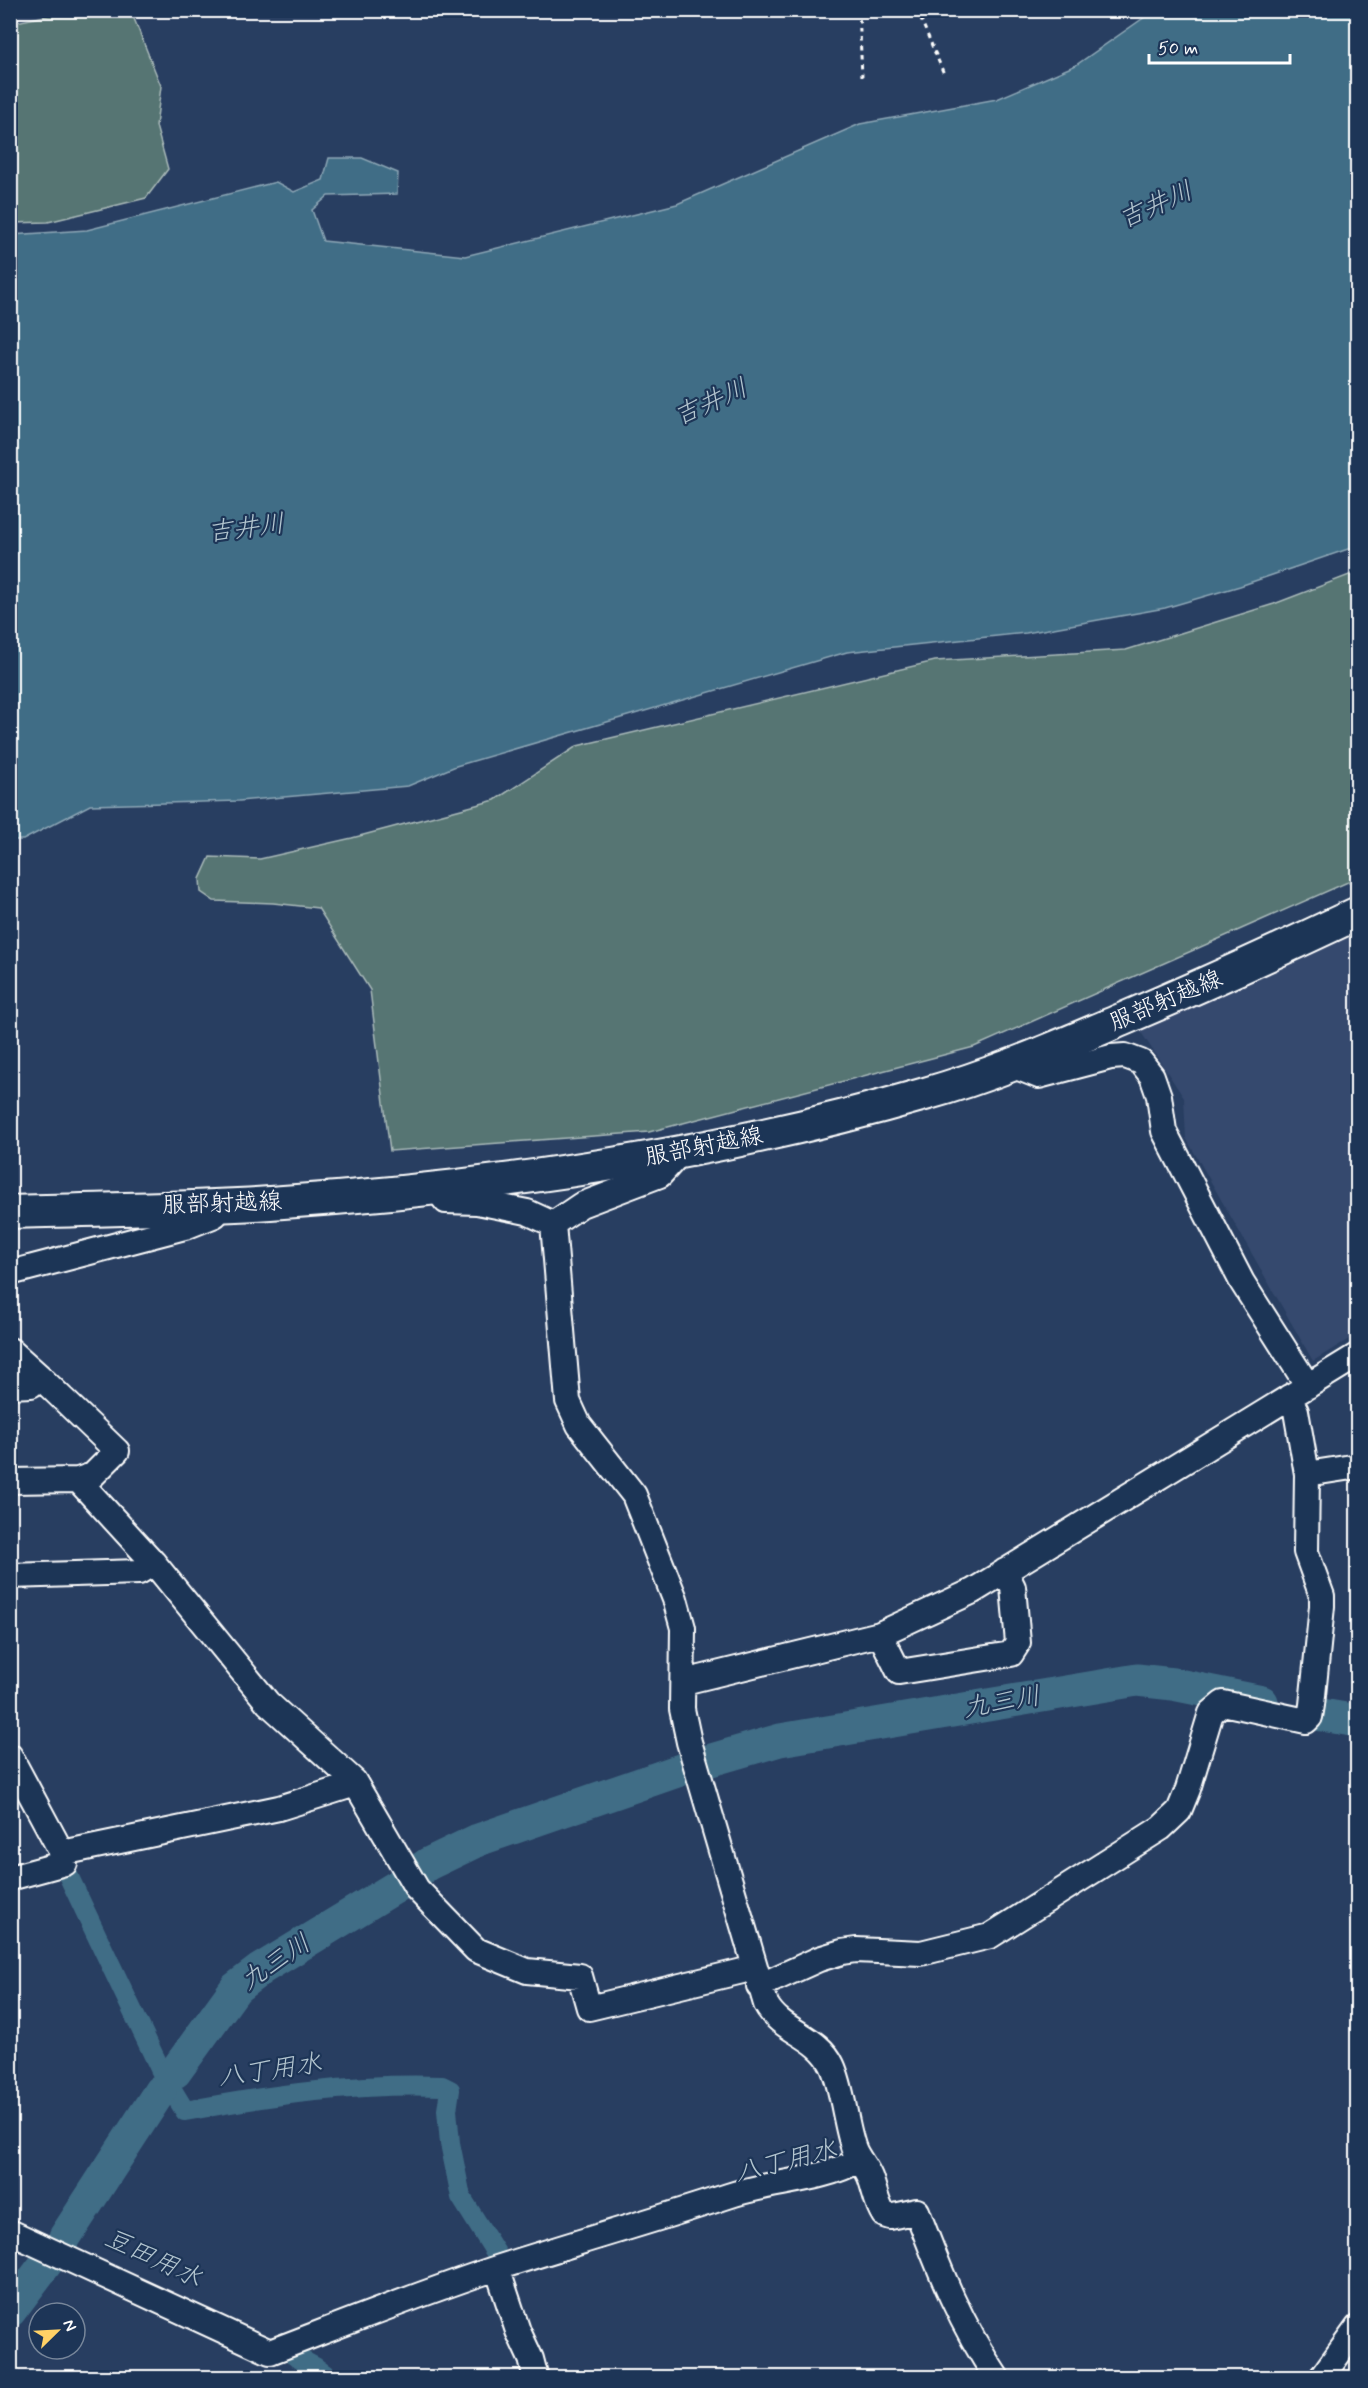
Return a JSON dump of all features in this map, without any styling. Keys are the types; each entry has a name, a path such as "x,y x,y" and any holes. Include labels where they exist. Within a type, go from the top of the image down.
{"main road":[{"name":"服部射越線","path":"10,1212 268,1203 550,1174 679,1154 808,1125 927,1094 1014,1066 1253,963 1358,913"}],"street":[{"path":"78,1480 154,1563 268,1703 354,1781 417,1889 476,1950 527,1971 580,1976 589,2008 757,1977 842,1952 866,1950 921,1953 990,1936 1161,1828 1179,1811 1211,1713 1216,1707 1223,1703 1306,1721 1310,1717 1312,1705 1322,1606 1322,1596 1306,1552 1307,1474 1296,1411 1299,1391 1164,1131 1159,1096 1152,1076 1140,1062 1125,1056 1111,1057 1039,1076 1014,1066"},
{"path":"553,1224 581,1206 660,1175 679,1154"},
{"path":"435,1187 446,1201 477,1202 527,1212 553,1224"},
{"path":"10,1273 185,1227 215,1215 224,1204"},
{"path":"553,1224 568,1401 579,1425 634,1495 675,1599 683,1628 682,1709 689,1742 757,1977 771,2014 782,2024 813,2042 833,2066 854,2150 869,2175 878,2207 884,2216 890,2217 917,2211 947,2289 973,2342 997,2378"},
{"path":"10,1350 117,1451 93,1475 78,1480 10,1481"},
{"path":"684,1682 880,1634 973,1591 1358,1356"},
{"path":"10,1386 31,1385 39,1376"},
{"path":"1307,1474 1358,1466"},
{"path":"10,1576 139,1572 154,1563"},
{"path":"880,1634 899,1672 1011,1654 1018,1643 1013,1587 1005,1571"},
{"path":"10,1756 62,1853 65,1863 10,1878"},
{"path":"62,1853 279,1808 346,1786 354,1781"},
{"path":"10,2232 270,2352 497,2268 737,2193 828,2173 860,2160"},
{"path":"497,2268 536,2378"},
{"path":"1321,2378 1358,2327"}],"path":[{"path":"859,10 862,77"},
{"path":"917,10 944,74"}],"shaded area":[{"path":"1357,923 1357,1334 1313,1361 1186,1138 1184,1098 1137,1026"}],"green space":[{"path":"62,11 131,11 161,86 156,126 168,169 146,198 48,222 11,223 11,23"},
{"path":"1357,572 1357,878 974,1047 649,1132 390,1151 370,990 318,908 273,903 214,901 201,892 200,879 210,857 260,859 352,838 495,800 577,746 935,661 1126,650 1274,604"}],"water":[{"name":"吉井川","path":"1155,10 1357,11 1357,546 1240,586 1165,608 1026,633 847,652 456,766 408,786 239,801 90,805 23,840 11,840 11,235 87,230 276,182 294,192 323,180 329,158 362,158 398,173 397,194 328,196 312,210 323,241 465,256 677,204 860,124 997,99 1076,65"}],"waterway":[{"name":"九三川","path":"701,1763 780,1740 1137,1680 1173,1684 1262,1702"},
{"name":"九三川","path":"1316,1714 1358,1721"},
{"name":"九三川","path":"414,1874 428,1864 478,1840 689,1767"},
{"name":"八丁用水","path":"68,1875 163,2075 185,2111 313,2091 377,2086 442,2086 450,2090 447,2110 450,2143 461,2197 496,2253"},
{"name":"九三川","path":"175,2072 236,1988 261,1969 404,1882"},
{"name":"九三川","path":"65,2237 160,2091"},
{"name":"九三川","path":"10,2311 50,2258"},
{"name":"豆田用水","path":"296,2357 330,2378"}]}
